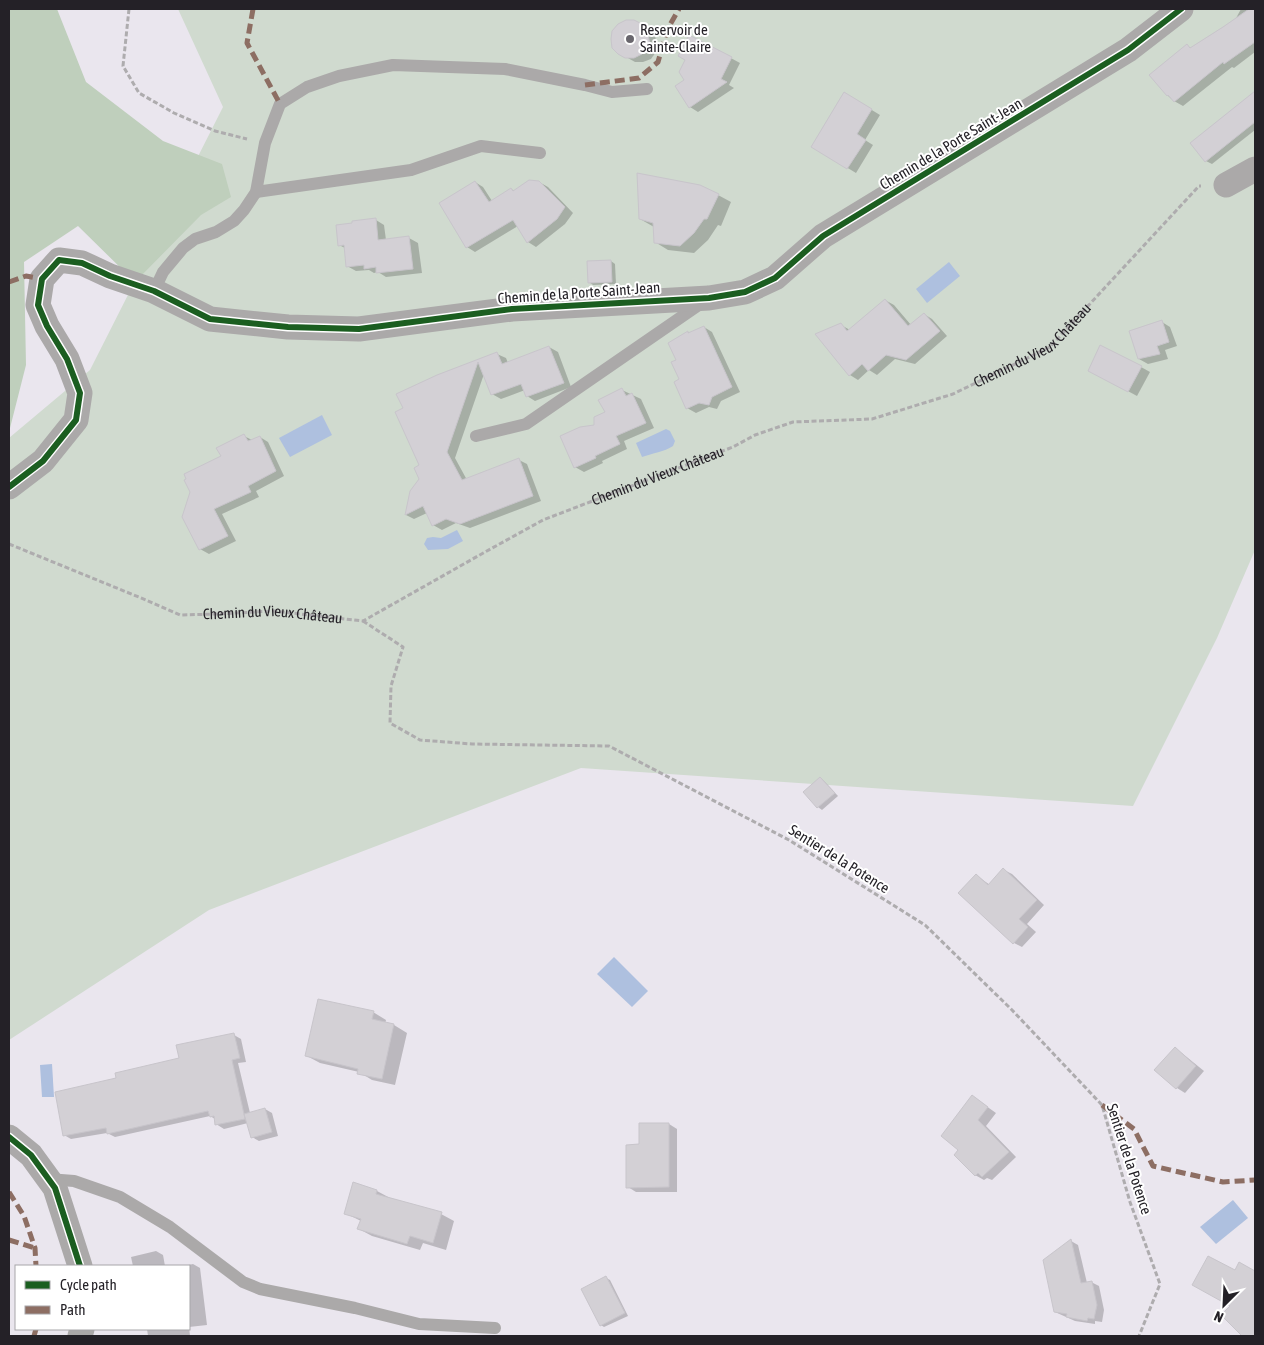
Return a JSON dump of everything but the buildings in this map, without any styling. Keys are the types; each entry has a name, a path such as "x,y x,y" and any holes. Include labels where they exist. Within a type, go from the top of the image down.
{"street":[{"name":"Chemin de la Porte Saint-Jean","path":"9,488 43,461 76,420 80,393 68,359 47,326 38,305 42,279 59,260 82,263 110,276 154,291 210,319 288,327 359,330 512,309 709,298 745,292 775,278 824,236 1128,50 1181,9"},
{"path":"1226,185 1255,169"},
{"path":"9,1137 31,1155 55,1188 80,1265"}],"lane":[{"path":"154,291 163,272 183,248 195,239 216,232 234,221 244,210 256,192 265,144 280,104 307,87 339,76 393,65 504,69 612,92 647,89"},
{"path":"256,192 411,170 481,146 540,153"},
{"path":"476,436 526,424 709,298"},
{"path":"48,1179 74,1181 120,1197 170,1227 243,1282 260,1289 355,1308 419,1324 495,1328"}],"path":[{"path":"129,9 123,66 139,93 174,113 215,131 265,144"}],"shaded area":[{"path":"178,9 1255,9 1255,550 1217,638 1133,806 581,768 209,910 9,1040 9,438 90,370 223,107"}],"green space":[{"path":"9,9 57,9 86,82 163,141 222,164 231,197 201,215 135,282 78,226 24,262 26,365 9,432"}],"water":[{"path":"949,262 960,276 927,303 916,289"},
{"path":"322,415 332,435 290,457 279,438"},
{"path":"666,429 670,431 675,441 673,446 642,457 636,443"},
{"path":"457,530 463,541 448,549 428,550 424,544 427,538 441,538"},
{"path":"614,957 648,991 632,1007 597,974"},
{"path":"52,1064 54,1097 42,1097 40,1065"},
{"path":"1233,1200 1248,1218 1216,1244 1200,1227"}],"marked path":[{"path":"253,9 247,43 280,104"},
{"path":"585,85 639,78 658,62 667,30 679,9"},
{"path":"9,282 26,276 42,279"},
{"path":"1102,1105 1134,1129 1153,1166 1223,1182 1255,1180"},
{"path":"9,1192 24,1216 35,1248 36,1265"},
{"path":"9,1240 35,1248"},
{"path":"34,1336 36,1330"}],"cycle path":[{"path":"9,487 43,461 76,420 80,393 67,359 47,326 38,305 42,279 59,260 82,263 110,276 154,291 210,319 288,327 359,329 512,309 709,298 745,292 775,278 823,236 1128,50 1181,9"},
{"path":"9,1137 31,1155 55,1188 80,1265"}],"place":[{"name":"Reservoir de Sainte-Claire","path":"630,39"}]}
